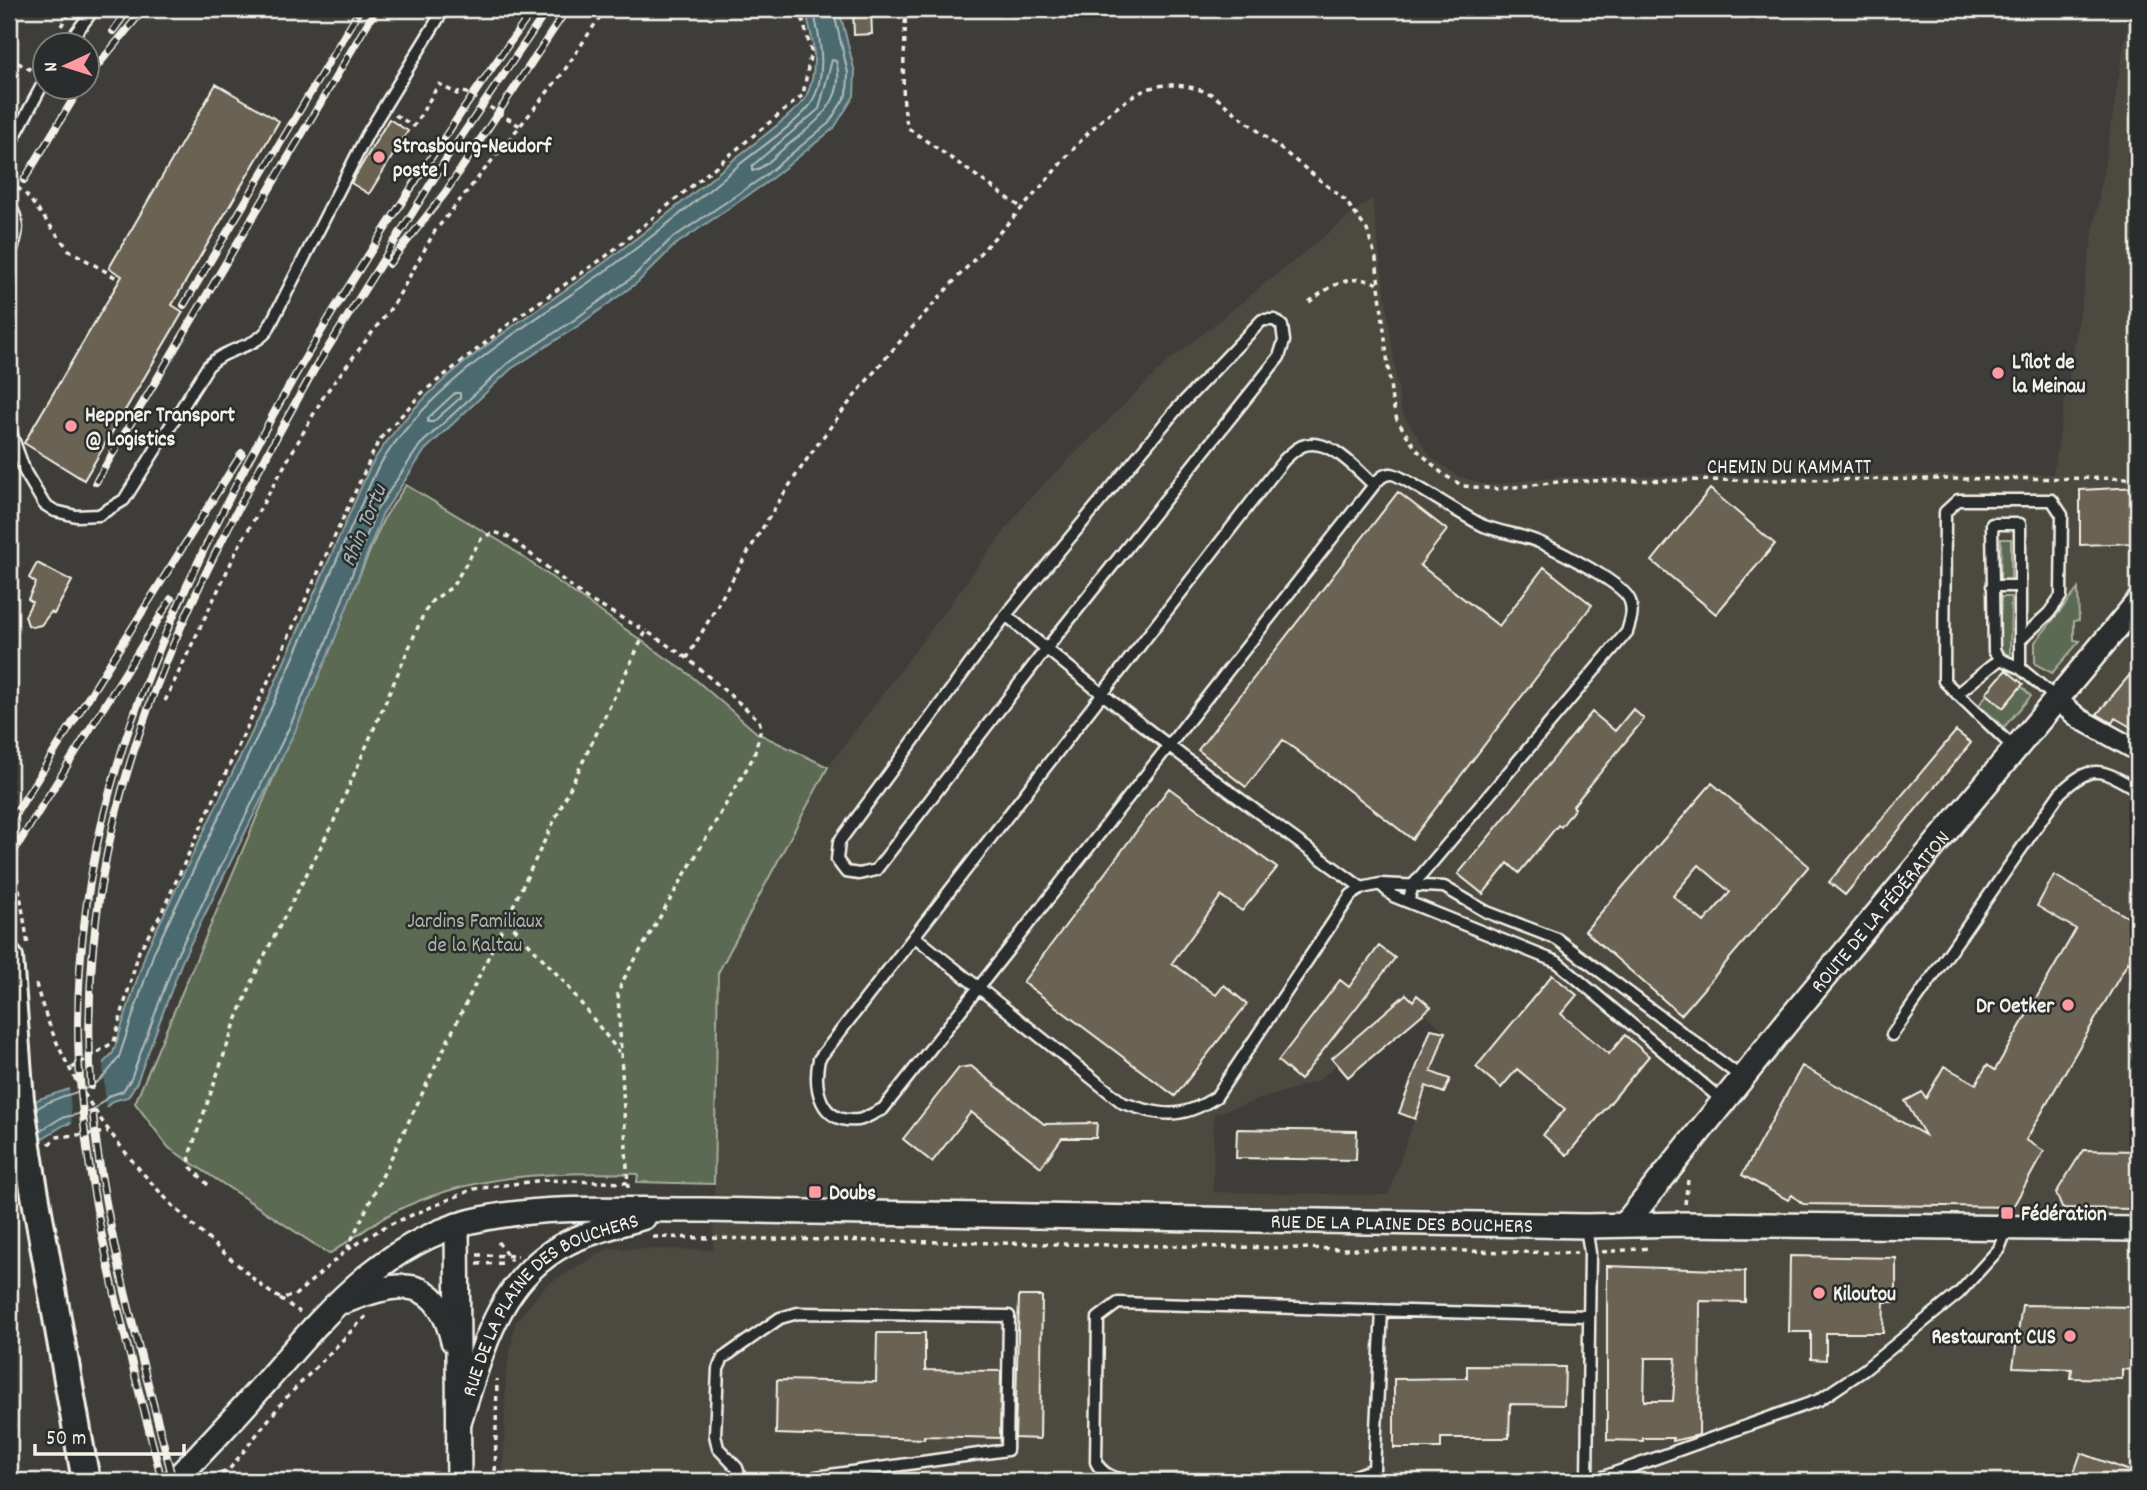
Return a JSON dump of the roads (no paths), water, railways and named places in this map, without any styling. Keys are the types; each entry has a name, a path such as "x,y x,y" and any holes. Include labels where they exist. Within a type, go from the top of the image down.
{"main road":[{"path":"19,955 20,1100 86,1480"}],"street":[{"name":"ROUTE DE LA FÉDÉRATION","path":"1626,1223 1723,1101 2138,602"},
{"path":"2057,700 2080,719 2138,751"},
{"name":"RUE DE LA PLAINE DES BOUCHERS","path":"459,1481 457,1225 532,1211 1587,1226 1626,1223 2138,1229"},
{"name":"RUE DE LA PLAINE DES BOUCHERS","path":"459,1422 495,1318 526,1271 569,1242 665,1211"},
{"path":"174,1481 331,1308 368,1274 404,1248 457,1225"},
{"path":"331,1308 369,1292 399,1285 418,1288 436,1301 446,1320 453,1344 459,1422"},
{"path":"197,1481 218,1452 234,1418"}],"lane":[{"path":"77,32 94,9"},
{"path":"9,427 25,472 44,504 55,511 76,516 99,515 124,500 208,366 219,355 257,341 267,331 383,109 443,9"},
{"path":"9,146 33,102"},
{"path":"9,206 15,213 17,225 9,258"},
{"path":"1262,320 1275,320 1282,326 1284,341 1279,357 1046,649 876,870 859,874 846,872 837,860 839,842 1006,615 1176,410 1262,320"},
{"path":"1374,485 1331,448 1318,444 1303,446 1284,460 819,1059 815,1079 817,1094 824,1108 839,1118 859,1120 883,1109 1374,485 1381,477 1390,473 1401,475 1431,498 1484,526 1541,543 1618,586 1629,598 1632,613 1627,632 1413,885 1408,902"},
{"path":"2015,750 1944,681 1945,512 1958,500 2052,500 2062,515 2061,596 2049,613 2020,640"},
{"path":"2020,668 2020,524 1992,524 1991,636 1994,651 2000,659 2020,668 2057,700"},
{"path":"1992,586 2020,586"},
{"path":"1006,615 1168,747 1362,888"},
{"path":"1957,694 2000,659"},
{"path":"1892,1035 2060,793 2076,777 2090,770 2104,771 2138,790"},
{"path":"914,936 1123,1103 1153,1113 1176,1114 1196,1110 1216,1097 1351,895 1362,888 1380,884 1444,887 1487,912 1557,939 1742,1078"},
{"path":"1380,884 1393,896 1557,962 1723,1101"},
{"path":"1587,1226 1590,1253 1589,1481 1819,1399 1864,1370 1959,1293 1999,1249 2008,1228"},
{"path":"1175,1481 1111,1479 1101,1472 1096,1462 1098,1318 1118,1303 1589,1316"},
{"path":"1340,1481 1374,1469 1382,1310"},
{"path":"741,1481 737,1468 718,1448 715,1435 718,1369 723,1358 780,1318 798,1313 1009,1316 1006,1450 816,1477 810,1481"}],"water":[{"name":"Rhin Tortu","path":"805,9 839,9 855,72 854,96 834,128 766,183 675,245 638,282 578,326 511,369 425,450 382,515 332,646 295,731 183,959 137,1082 128,1097 113,1101 95,1117 64,1125 9,1159 9,1118 39,1099 82,1085 113,1053 147,949 267,701 370,467 392,434 418,404 447,377 625,247 802,103 810,86 814,64 813,42"}],"railway":[{"path":"113,31 129,9"},
{"path":"102,60 144,9"},
{"path":"184,305 360,9"},
{"path":"96,482 376,9"},
{"path":"162,1481 107,1259 87,1147 81,1090 78,1033 86,906 111,787 129,729 174,614 219,518 278,406 384,230 468,102 534,9"},
{"path":"316,367 448,156 548,9"},
{"path":"389,264 445,193 567,9"},
{"path":"24,180 71,102"},
{"path":"91,1086 90,984 101,887 121,795 149,707 184,620 225,534 319,361"},
{"path":"9,824 242,453"},
{"path":"9,859 171,599"},
{"path":"93,1114 116,1253 173,1481"}],"place":[{"name":"Strasbourg-Neudorf poste 1","path":"379,157"},
{"name":"L'îlot de la Meinau","path":"1998,373"},
{"name":"Heppner Transport @ Logistics","path":"71,426"},
{"name":"Dr Oetker","path":"2068,1005"},
{"name":"Doubs","path":"815,1192"},
{"name":"Fédération","path":"2007,1213"},
{"name":"Kiloutou","path":"1819,1293"},
{"name":"Restaurant CUS","path":"2070,1336"}],"park label":[{"name":"Jardins Familiaux de la Kaltau","path":"475,932"}]}
